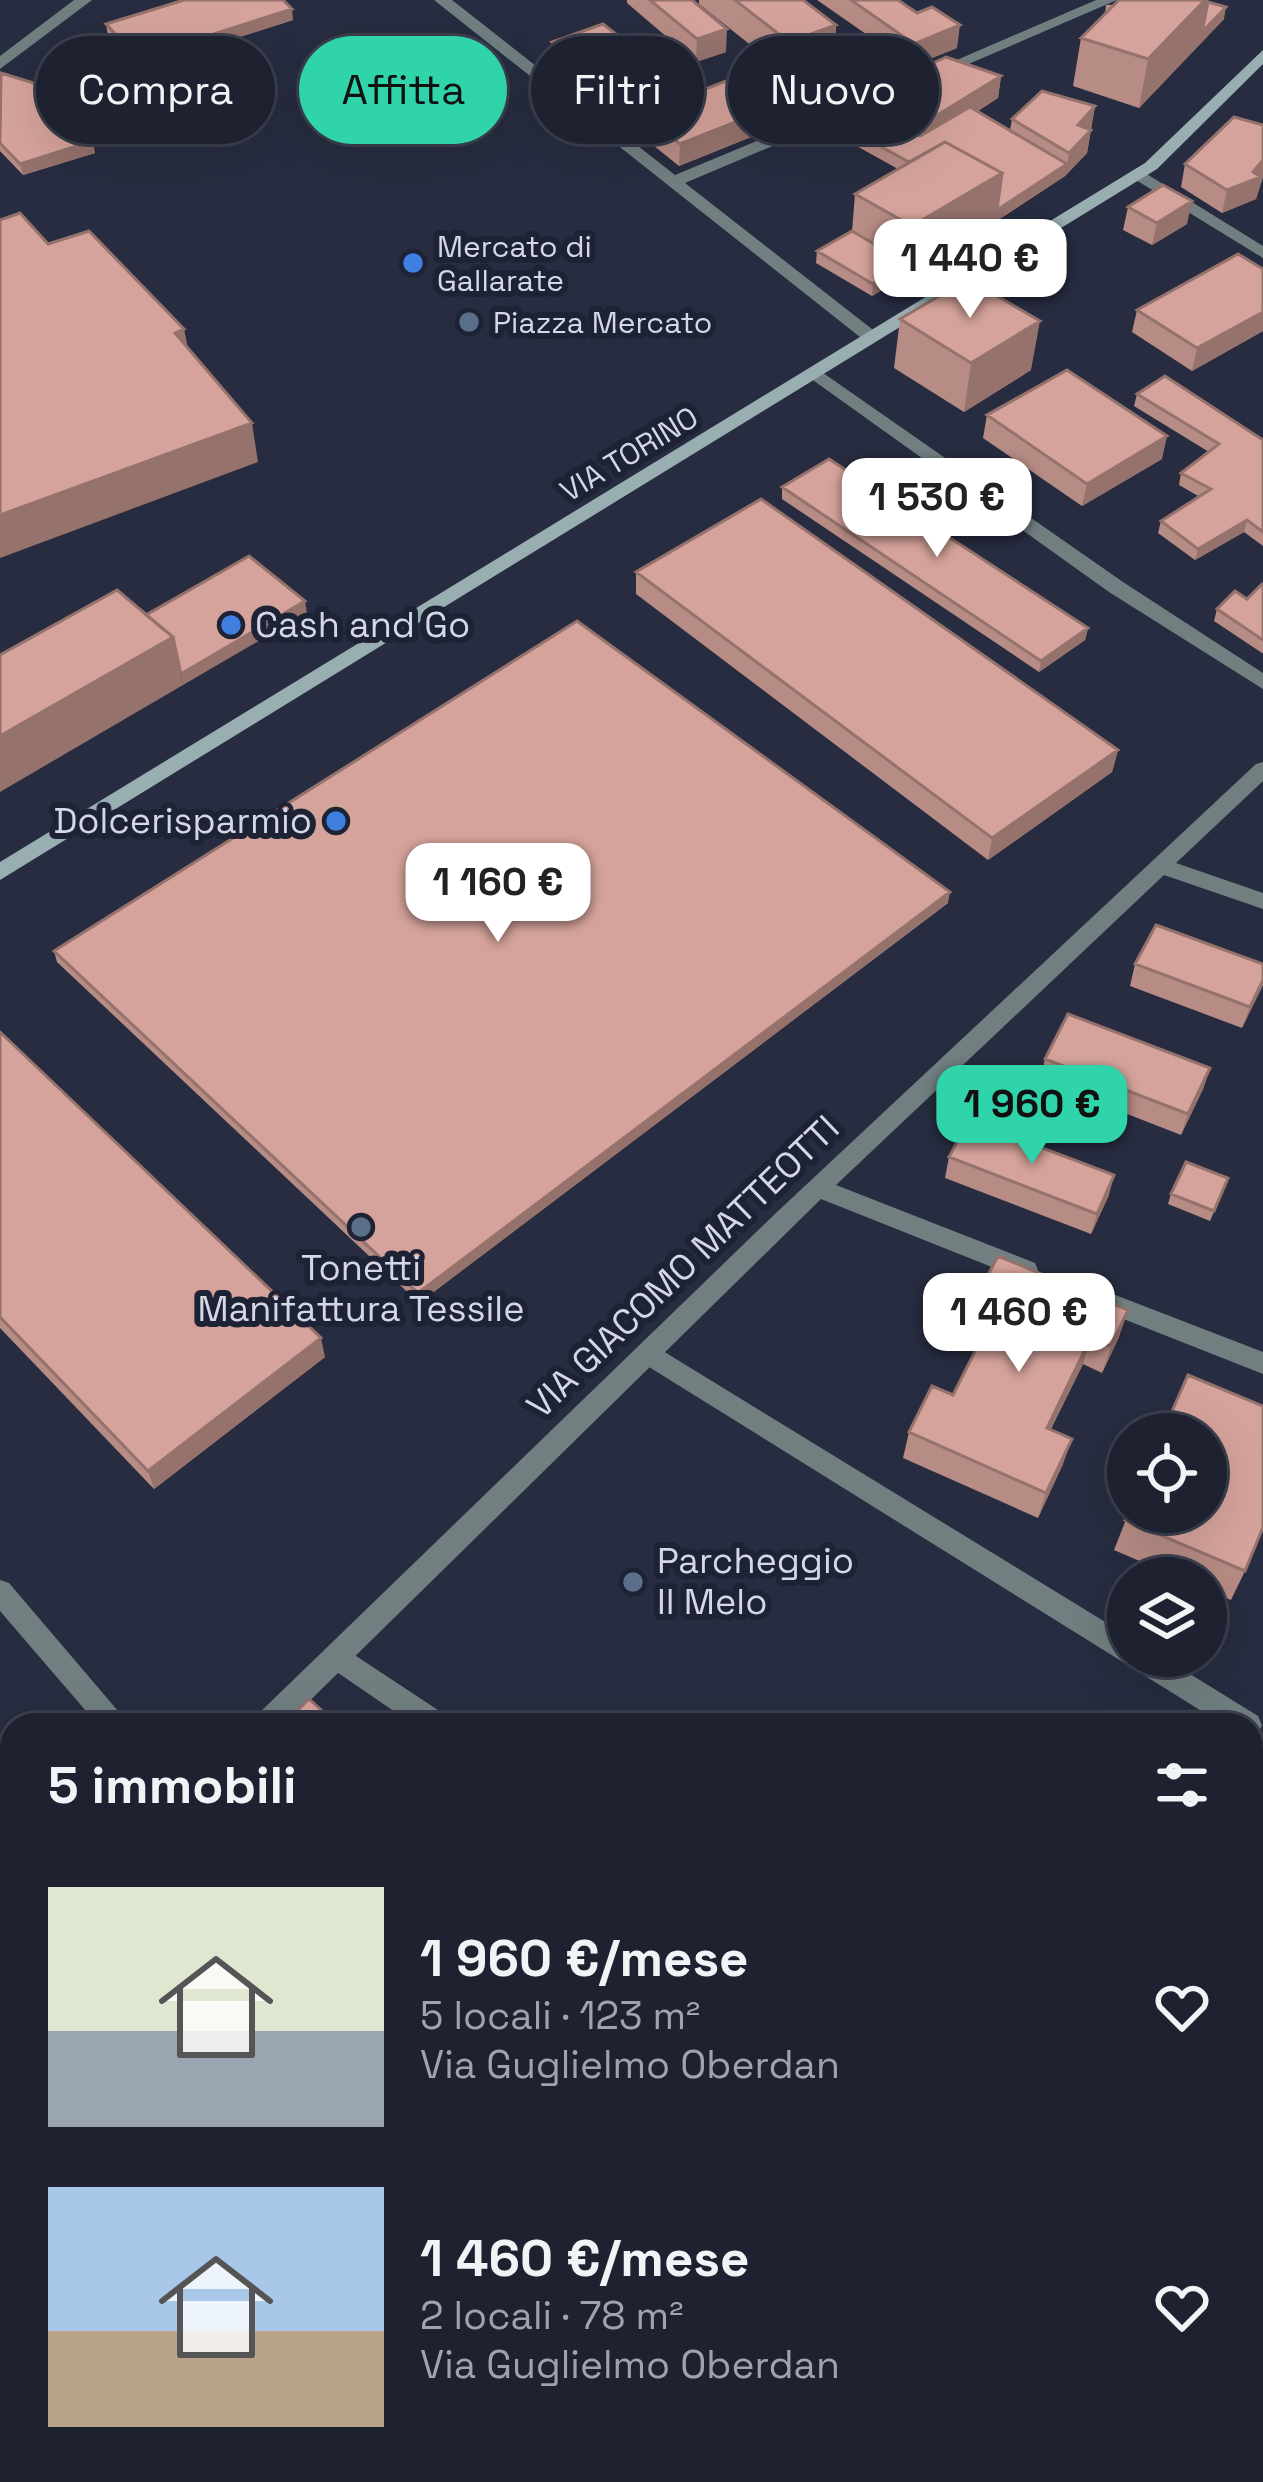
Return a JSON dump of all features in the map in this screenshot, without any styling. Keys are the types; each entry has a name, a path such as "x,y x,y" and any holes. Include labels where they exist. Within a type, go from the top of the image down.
{"street":[{"path":"0,64 84,0"},
{"path":"442,0 871,337"},
{"path":"673,182 1109,0"},
{"name":"VIA TORINO","path":"0,872 1151,166 1263,55"},
{"path":"1138,173 1263,253"},
{"path":"816,374 1116,587 1263,682"},
{"name":"VIA GIACOMO MATTEOTTI","path":"279,1713 818,1188 1263,769"},
{"path":"1161,866 1263,901"},
{"path":"818,1188 1263,1363"},
{"path":"650,1354 1107,1638"},
{"path":"0,1592 104,1713"},
{"path":"338,1657 420,1713"},
{"path":"1171,1677 1229,1713"}],"building":[{"path":"184,0 283,0 292,9 207,36 117,36 106,24"},
{"path":"650,0 692,0 727,29 693,36"},
{"path":"735,0 803,0 836,25 806,36 781,36"},
{"path":"851,0 898,0 917,13 932,7 960,25 933,36 903,36"},
{"path":"1119,0 1205,0 1148,59 1081,38"},
{"path":"1208,2 1226,7 1202,32"},
{"path":"603,24 618,36 569,36"},
{"path":"946,57 1001,76 939,114 939,60"},
{"path":"1,73 36,84 36,144 83,144 20,164 0,143"},
{"path":"728,80 728,125 704,134 704,90"},
{"path":"1042,91 1095,106 1078,125 1091,130 1069,153 1012,119"},
{"path":"970,107 1067,164 997,210 1002,173 945,142 909,162 876,144 939,144 939,125"},
{"path":"1234,117 1263,125 1263,160 1253,172 1261,177 1227,190 1185,164"},
{"path":"945,142 1002,173 912,226 855,194"},
{"path":"1163,185 1192,201 1157,223 1128,207"},
{"path":"20,213 48,244 89,231 184,329 175,333 252,423 0,515 0,220"},
{"path":"852,231 908,264 873,284 817,251"},
{"path":"1238,254 1263,269 1263,312 1197,348 1137,310"},
{"path":"968,279 1040,321 971,363 900,319"},
{"path":"1067,370 1167,436 1087,484 987,415"},
{"path":"1165,376 1263,440 1263,532 1247,520 1198,549 1161,521 1211,489 1181,473 1219,444 1137,394"},
{"path":"829,459 1088,628 1041,661 782,487"},
{"path":"761,499 1118,750 992,838 636,572"},
{"path":"249,556 305,601 181,674 173,637 146,615"},
{"path":"1263,584 1263,640 1217,609 1235,591 1247,599"},
{"path":"117,590 173,637 0,736 0,655"},
{"path":"577,621 950,892 418,1293 54,951"},
{"path":"1156,925 1263,964 1263,980 1250,1007 1135,964"},
{"path":"1068,1014 1210,1068 1188,1114 1045,1059"},
{"path":"0,1032 321,1338 148,1471 0,1317"},
{"path":"969,1120 1114,1175 1097,1214 949,1157"},
{"path":"1186,1162 1228,1178 1214,1211 1171,1194"},
{"path":"998,1256 1128,1310 1111,1346 1091,1337 1047,1428 1072,1439 1046,1493 909,1432 932,1386 953,1395 999,1304 978,1294"},
{"path":"1188,1375 1263,1406 1263,1527 1245,1571 1227,1563 1227,1557 1212,1557 1156,1533 1227,1533 1227,1413 1171,1413"},
{"path":"309,1699 325,1713 295,1713"}],"place":[{"name":"Mercato di Gallarate","path":"413,263"},
{"name":"Piazza Mercato","path":"469,322"},
{"name":"Cash and Go","path":"231,625"},
{"name":"Dolcerisparmio","path":"336,821"},
{"name":"Tonetti Manifattura Tessile","path":"361,1227"},
{"name":"Parcheggio Il Melo","path":"633,1582"}]}
